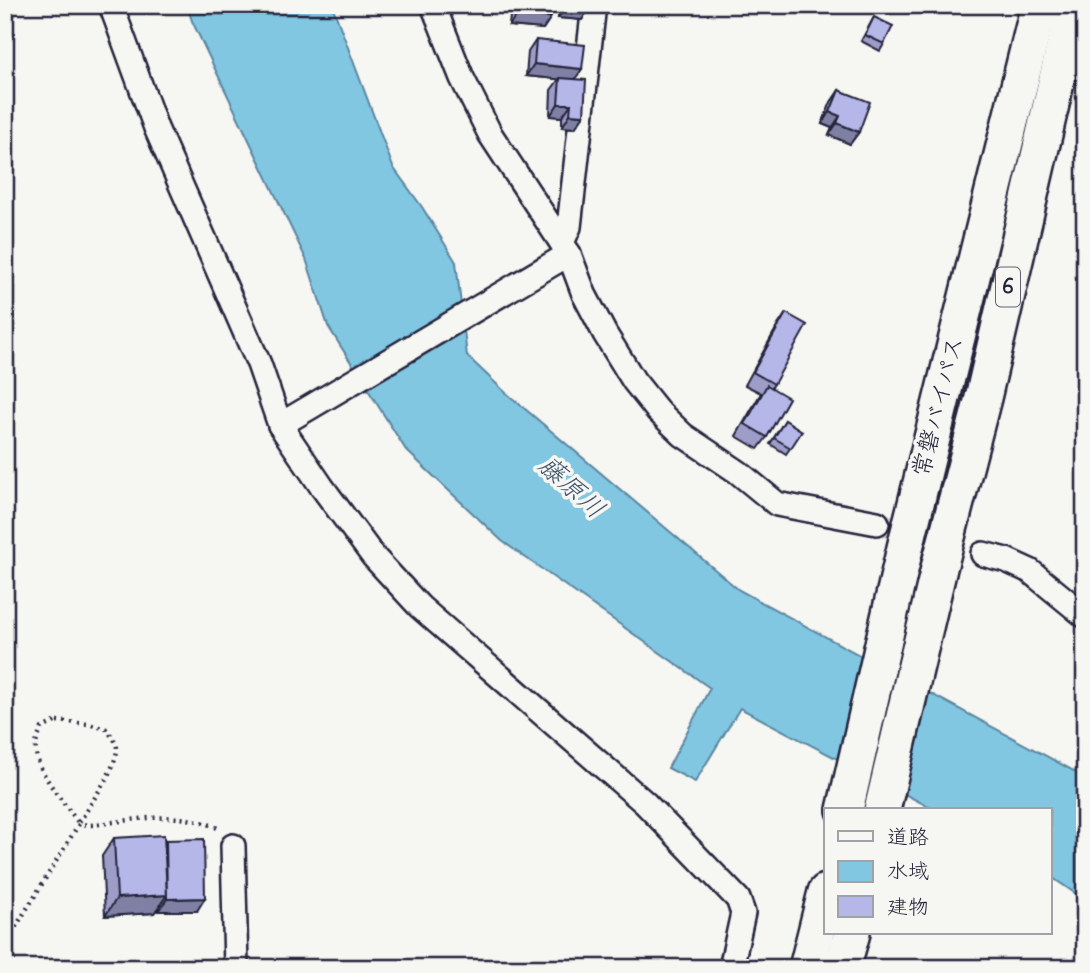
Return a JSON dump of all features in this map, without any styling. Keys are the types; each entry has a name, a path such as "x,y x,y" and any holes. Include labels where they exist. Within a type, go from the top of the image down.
{"highway":[{"name":"常磐バイパス","path":"845,808 905,548 1039,5"},
{"name":"常磐バイパス","path":"882,808 1074,5"},
{"path":"807,968 824,900"},
{"path":"842,968 852,934"}],"street":[{"path":"111,5 156,128 259,364 280,425 373,556 420,607 645,803 738,899 743,913 731,968"},
{"path":"433,5 462,78 490,134 565,249 584,294 634,381 658,411 683,435 738,472 777,504 877,523"},
{"path":"280,425 565,249 594,5"},
{"path":"984,554 1030,571 1085,616"},
{"path":"233,846 236,968"}],"path":[{"path":"14,968 12,933 79,824 89,804 110,773 117,755 116,743 106,729 57,721 42,728 35,747 43,772 55,794 79,824 174,816 202,820 222,830 233,846"}],"water":[{"name":"藤原川","path":"187,5 332,5 393,167 456,262 467,356 505,392 739,590 1085,777 1085,900 1052,877 1052,808 931,808 740,708 695,782 668,768 710,688 502,541 406,450 328,326 306,259 192,21"}],"building":[{"path":"518,5 552,5 551,17 518,14"},
{"path":"563,5 587,5 586,13 562,11"},
{"path":"874,17 893,26 884,44 865,35"},
{"path":"536,40 585,45 582,69 534,64"},
{"path":"560,78 586,80 584,115 570,114 571,104 558,104"},
{"path":"839,90 870,102 859,132 837,123 840,116 830,112"},
{"path":"786,313 807,325 774,384 753,372"},
{"path":"767,385 789,398 767,437 745,424"},
{"path":"785,420 802,431 791,448 774,438"},
{"path":"164,835 167,895 117,898 114,838"},
{"path":"204,839 205,898 167,899 166,840"}],"tunnel":[{"path":"877,523 983,554"}]}
